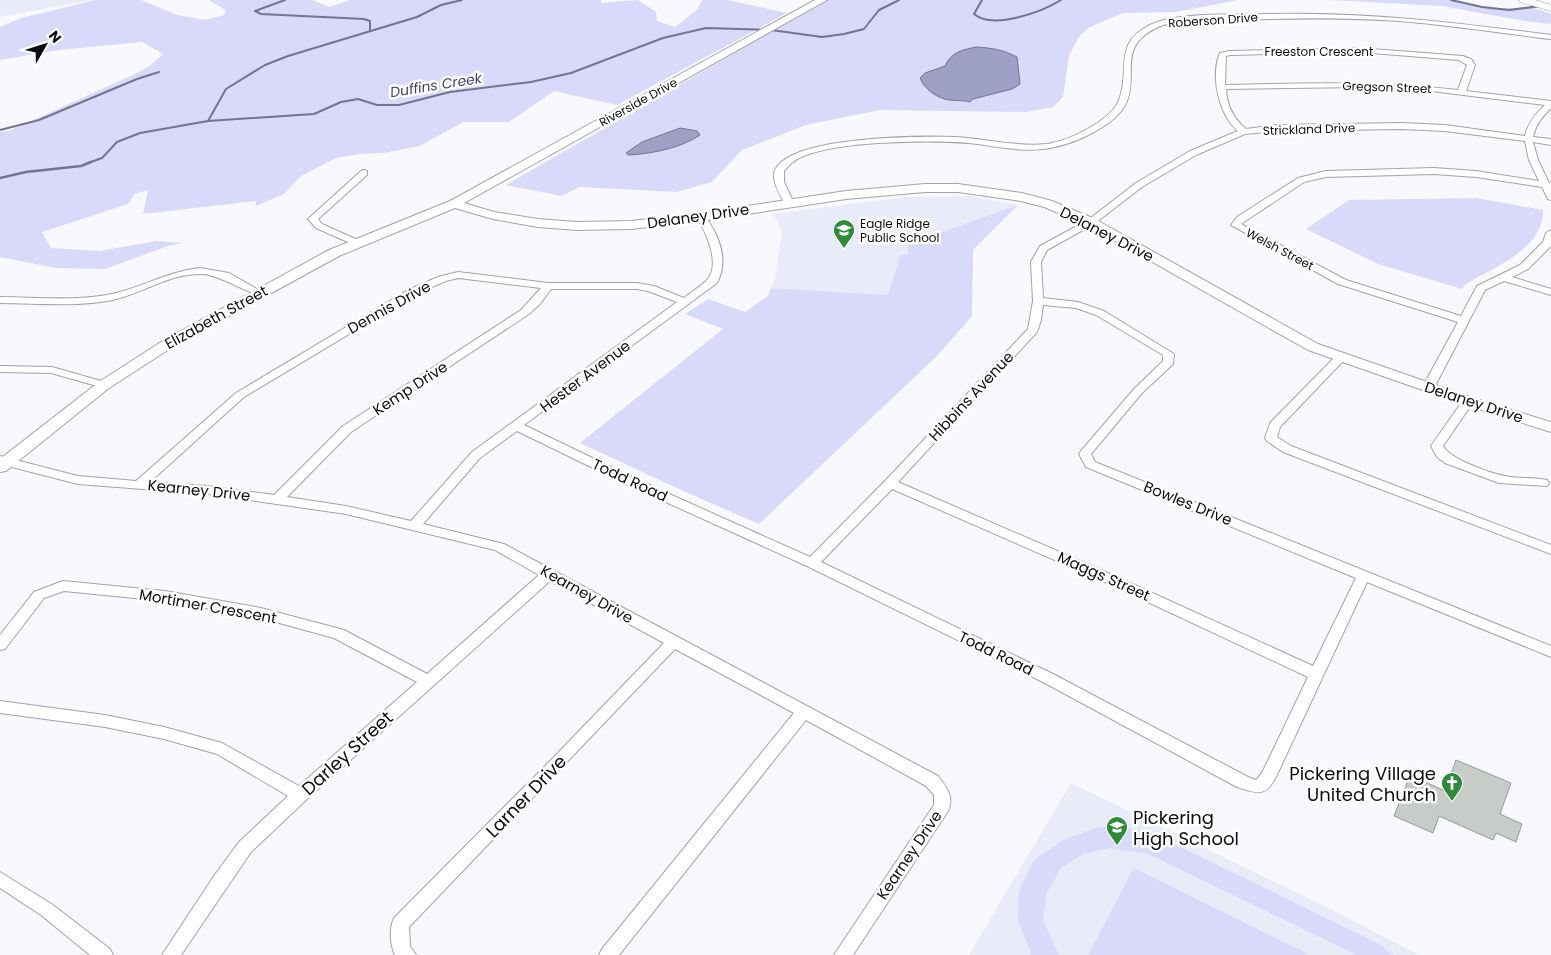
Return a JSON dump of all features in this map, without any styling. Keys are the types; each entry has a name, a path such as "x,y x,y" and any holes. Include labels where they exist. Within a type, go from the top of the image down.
{"main road":[{"path":"1524,0 1551,8"}],"street":[{"name":"Riverside Drive","path":"454,204 822,0"},
{"name":"Roberson Drive","path":"789,203 778,180 780,170 790,160 814,150 839,145 913,140 958,140 1041,147 1066,142 1111,118 1119,109 1124,100 1128,50 1131,42 1152,27 1163,23 1223,18 1321,15 1441,23 1551,37"},
{"name":"Freeston Crescent","path":"1244,132 1230,120 1224,110 1221,62 1223,55 1229,53 1359,50 1452,57 1468,61 1471,65 1462,91"},
{"name":"Gregson Street","path":"1222,87 1372,85 1462,91 1551,103"},
{"path":"1551,103 1538,116 1528,138 1532,162 1548,185 1551,197"},
{"name":"Strickland Drive","path":"1091,222 1139,185 1164,170 1207,146 1244,132 1276,128 1401,126 1445,128 1551,142"},
{"name":"Welsh Street","path":"1463,320 1342,282 1236,225 1240,219 1301,180 1326,174 1434,172 1476,174 1548,185"},
{"path":"357,243 319,226 313,220 364,173"},
{"name":"Delaney Drive","path":"454,204 510,218 577,226 631,225 701,217 846,194 925,188 958,188 1022,197 1048,204 1091,222 1313,347 1428,388 1551,427"},
{"name":"Elizabeth Street","path":"2,463 104,385 166,345 259,293 357,243 418,221 454,204"},
{"name":"Hester Avenue","path":"414,526 457,475 476,456 713,281 718,252 715,239 701,217"},
{"name":"Hibbins Avenue","path":"812,563 890,483 1033,330 1038,301 1035,274 1038,254 1050,243 1091,222"},
{"path":"1428,388 1481,288 1524,267 1548,243 1551,233"},
{"path":"0,300 108,298 132,293 185,272 198,270 216,272 259,293"},
{"name":"Dennis Drive","path":"140,484 240,395 412,292 442,279 458,275 548,286 637,286 650,288 685,302"},
{"path":"1502,278 1551,292"},
{"name":"Kemp Drive","path":"278,499 347,429 525,312 536,302 548,286"},
{"name":"Bowles Drive","path":"1038,301 1078,305 1100,313 1168,354 1170,362 1138,391 1085,454 1090,464 1551,652"},
{"path":"1340,358 1274,426 1271,438 1287,449 1551,550"},
{"path":"0,369 52,370 104,385"},
{"path":"1468,401 1438,446 1441,454 1450,460 1504,480 1543,483"},
{"name":"Todd Road","path":"516,426 641,486 812,563 1048,678 1243,782 1259,787 1268,777 1363,576"},
{"name":"Kearney Drive","path":"2,463 78,480 140,484 278,499 346,510 499,547 932,781 942,793 942,806 843,955"},
{"name":"Maggs Street","path":"890,483 1110,578 1316,674"},
{"name":"Darley Street","path":"171,955 220,880 245,847 300,795 550,573"},
{"name":"Mortimer Crescent","path":"0,645 39,595 62,586 165,596 270,615 339,634 428,681"},
{"name":"Larner Drive","path":"407,955 401,949 400,924 559,762 674,641"},
{"path":"0,707 105,721 164,733 222,749 300,795"},
{"path":"608,955 804,712"},
{"path":"0,879 47,910 104,955"}],"shaded area":[{"path":"0,0 92,0 0,17"},
{"path":"96,0 141,0 177,15 205,20 224,15 226,10 209,0 312,0 329,7 350,0 601,0 601,3 638,0 656,12 657,21 675,27 697,10 702,0 727,0 787,13 617,105 554,91 509,122 463,122 420,146 383,153 359,154 336,158 301,176 284,194 256,206 256,201 143,214 148,190 135,194 128,204 42,232 51,248 99,251 157,241 183,243 168,246 105,269 56,268 0,257 0,132 9,131 137,73 151,65 163,54 142,42 59,50 0,60 0,27 21,18"},
{"path":"827,0 1238,0 1176,12 1123,13 1088,28 1079,37 1069,55 1063,97 1053,107 1026,112 880,110 806,125 742,150 712,182 677,192 579,187 562,196 506,185"},
{"path":"1330,0 1457,0 1487,8 1534,8 1551,14 1551,24 1442,6"},
{"path":"977,47 998,50 1017,57 1020,84 1012,89 973,99 970,102 950,100 936,96 922,82 920,78 925,73 945,66 954,54"},
{"path":"680,128 697,131 700,135 665,150 628,155 626,153 642,142"},
{"name":"Eagle Ridge Public School","path":"969,196 1018,205 908,244 908,253 900,257 888,295 771,288 775,278 782,232 773,214 904,197"},
{"path":"1476,198 1543,210 1541,224 1535,236 1526,246 1503,263 1466,284 1462,289 1378,264 1306,229 1349,200"},
{"path":"1018,205 973,250 972,316 937,356 759,524 580,443 723,329 685,314 708,299 745,312 768,296 771,288 888,295 900,256 908,253 908,244"},
{"name":"Pickering High School","path":"1071,783 1328,908 1419,955 969,955"},
{"path":"1099,827 1146,830 1379,944 1393,955 1357,955 1148,854 1110,848 1083,854 1061,868 1047,893 1043,920 1059,955 1030,955 1031,952 1018,922 1019,890 1034,860 1065,839"},
{"path":"1134,868 1310,955 1088,955"}],"building":[{"name":"Pickering Village United Church","path":"1456,760 1511,783 1500,814 1522,824 1516,842 1496,833 1493,840 1439,816 1433,833 1394,816 1410,775 1445,791"}],"waterway":[{"path":"285,0 255,11 261,14 364,19 370,21 370,30"},
{"path":"208,121 226,89 265,65 288,56 417,17 441,5 462,0"},
{"name":"Duffins Creek","path":"208,121 314,114 341,102 358,99 377,105 399,105 450,92 531,82 571,73 663,38 706,28 771,30 822,37 844,34 864,29 879,10 899,0"},
{"name":"Duffins Creek","path":"982,0 974,14 993,20 1018,18 1042,10 1061,0"},
{"name":"Duffins Creek","path":"1451,0 1482,7 1509,10 1541,6"},
{"path":"0,130 39,120 137,79 159,72"},
{"name":"Duffins Creek","path":"88,163 102,158 117,142 140,133 208,121"},
{"name":"Duffins Creek","path":"0,178 26,172 81,166 91,162"}],"place":[{"name":"Eagle Ridge Public School","path":"844,249"},
{"name":"Pickering Village United Church","path":"1452,802"},
{"name":"Pickering High School","path":"1117,846"}]}
